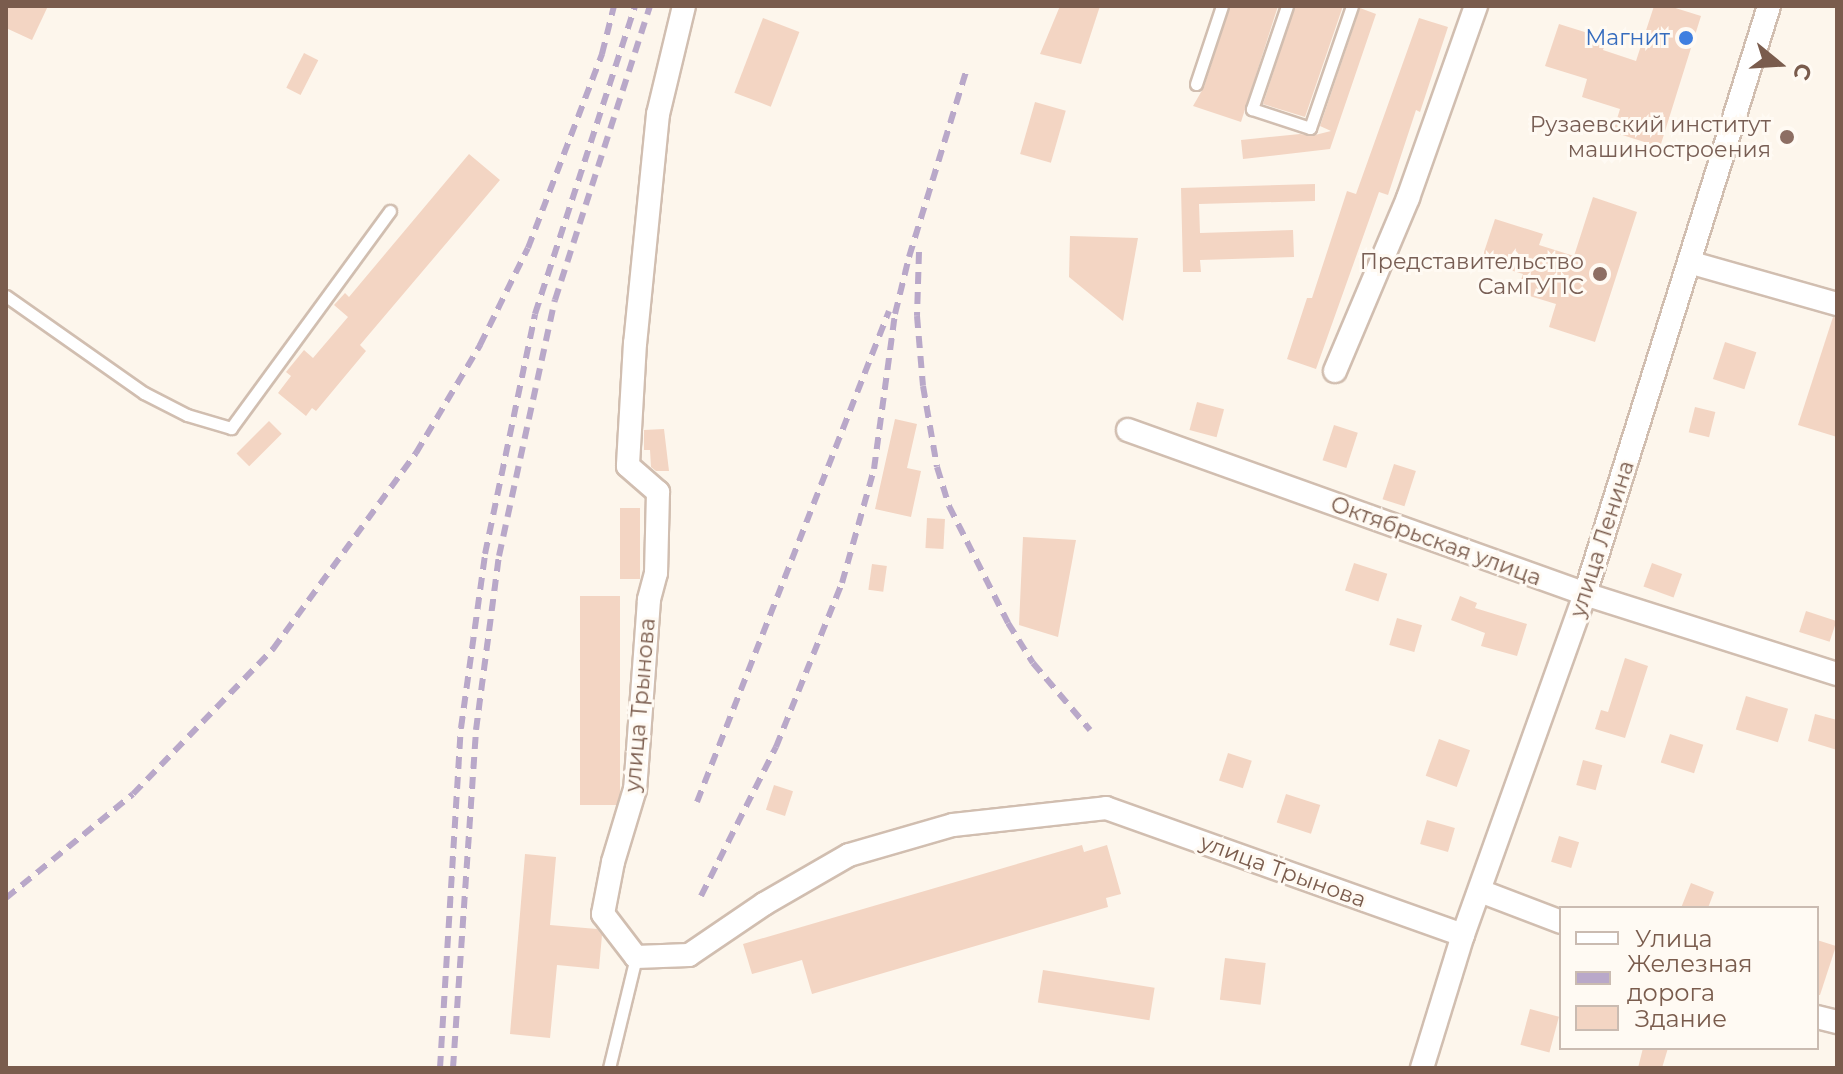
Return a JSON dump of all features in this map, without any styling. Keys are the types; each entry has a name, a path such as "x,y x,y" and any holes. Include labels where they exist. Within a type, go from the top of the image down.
{"street":[{"name":"улица Трынова","path":"684,6 658,114 635,343 628,466 658,492 656,573 649,600 635,789 613,862 603,914 636,957 689,955 764,904 849,855 953,825 1106,808 1463,935"},
{"path":"1335,371 1408,198 1476,6"},
{"name":"улица Ленина","path":"1422,1068 1463,935 1585,594 1692,263 1769,6"},
{"path":"1692,263 1837,304"},
{"name":"Октябрьская улица","path":"1128,430 1585,594 1837,674"},
{"path":"1480,891 1559,921"}],"lane":[{"path":"1196,84 1222,6"},
{"path":"1287,6 1252,109 1310,128 1352,6"},
{"path":"6,296 144,393 187,415 231,428 390,211"},
{"path":"609,1068 636,957"}],"building":[{"path":"6,6 48,6 32,40 6,28"},
{"path":"1060,6 1100,6 1081,64 1040,54"},
{"path":"1230,6 1278,6 1241,122 1193,106 1204,87"},
{"path":"1295,6 1343,6 1305,117 1263,104"},
{"path":"1654,6 1669,6 1701,16 1660,147 1613,132 1620,109 1582,97 1587,79 1545,66 1559,24 1607,39 1603,50 1636,61"},
{"path":"1360,8 1376,14 1330,149 1243,159 1241,140 1300,134 1311,136 1331,131 1320,126"},
{"path":"763,18 799,32 771,107 734,93"},
{"path":"1419,18 1448,27 1388,195 1379,192 1316,369 1287,359 1307,298 1312,298 1347,191 1356,194"},
{"path":"304,53 318,60 301,95 286,88"},
{"path":"1035,102 1066,111 1051,163 1020,154"},
{"path":"469,154 500,180 360,345 366,351 316,411 312,408 306,416 278,393 291,376 286,372 304,350 313,358 348,317 334,305 345,293 349,297"},
{"path":"1315,184 1315,201 1199,204 1200,233 1293,230 1294,257 1200,260 1201,272 1183,272 1181,188"},
{"path":"1593,197 1637,212 1595,342 1549,327 1556,304 1517,292 1523,274 1481,261 1495,219 1543,234 1539,245 1574,256"},
{"path":"1070,236 1138,238 1123,321 1069,277"},
{"path":"1833,317 1837,318 1837,437 1798,425"},
{"path":"1725,342 1756,352 1744,389 1713,379"},
{"path":"1197,402 1224,409 1217,437 1189,430"},
{"path":"1695,407 1715,412 1709,437 1689,432"},
{"path":"895,419 917,424 907,468 921,471 911,517 875,509"},
{"path":"269,421 282,434 249,466 236,454"},
{"path":"1334,425 1358,433 1346,468 1323,460"},
{"path":"664,429 669,471 656,471 651,467 650,450 644,450 644,430"},
{"path":"1394,464 1416,471 1404,506 1383,499"},
{"path":"620,508 640,508 640,579 620,579"},
{"path":"927,518 945,519 943,549 925,548"},
{"path":"1023,537 1076,540 1058,637 1019,625"},
{"path":"1354,563 1387,574 1378,601 1345,591"},
{"path":"1652,563 1682,574 1674,597 1643,586"},
{"path":"872,564 887,566 883,592 868,590"},
{"path":"580,596 620,596 620,805 580,805"},
{"path":"1460,596 1477,603 1475,608 1527,624 1517,656 1481,646 1485,633 1451,620"},
{"path":"1806,611 1836,621 1830,642 1799,632"},
{"path":"1397,618 1422,625 1414,652 1389,645"},
{"path":"1625,658 1648,666 1625,738 1595,729 1601,710 1608,712"},
{"path":"1746,696 1788,709 1778,742 1736,729"},
{"path":"1815,714 1837,720 1837,750 1808,741"},
{"path":"1670,734 1703,745 1694,773 1661,763"},
{"path":"1439,739 1470,750 1457,787 1426,776"},
{"path":"1228,753 1252,761 1243,788 1219,781"},
{"path":"1583,760 1602,765 1596,790 1576,785"},
{"path":"774,785 793,791 785,816 766,810"},
{"path":"1286,794 1320,805 1311,834 1277,823"},
{"path":"1427,820 1455,828 1448,852 1420,844"},
{"path":"1559,836 1579,842 1571,868 1551,862"},
{"path":"1082,845 1084,852 1107,845 1121,894 1106,898 1108,907 812,994 802,960 752,974 743,944"},
{"path":"525,854 556,857 550,925 597,929 602,935 599,969 557,965 550,1038 510,1034"},
{"path":"1691,883 1714,892 1709,906 1682,906"},
{"path":"1819,941 1836,946 1819,995"},
{"path":"1225,958 1266,963 1261,1005 1220,1000"},
{"path":"1043,970 1155,988 1149,1020 1038,1003"},
{"path":"1530,1009 1559,1017 1549,1053 1520,1045"},
{"path":"1642,1050 1667,1050 1662,1068 1638,1068"}],"railway":[{"path":"6,898 133,794 273,649 416,453 480,345 528,248 602,54 614,6"},
{"path":"440,1068 461,728 485,554 535,314 635,6"},
{"path":"453,1068 476,730 499,556 555,300 650,6"},
{"path":"701,896 776,747 842,583 874,469 895,314 909,257 967,69"},
{"path":"919,252 917,316 923,386 937,467 949,506 1008,623 1033,663 1090,730"},
{"path":"697,802 889,311"}],"place":[{"name":"Магнит","path":"1686,38"},
{"name":"Рузаевский институт машиностроения","path":"1787,137"},
{"name":"Представительство СамГУПС","path":"1600,274"}]}
